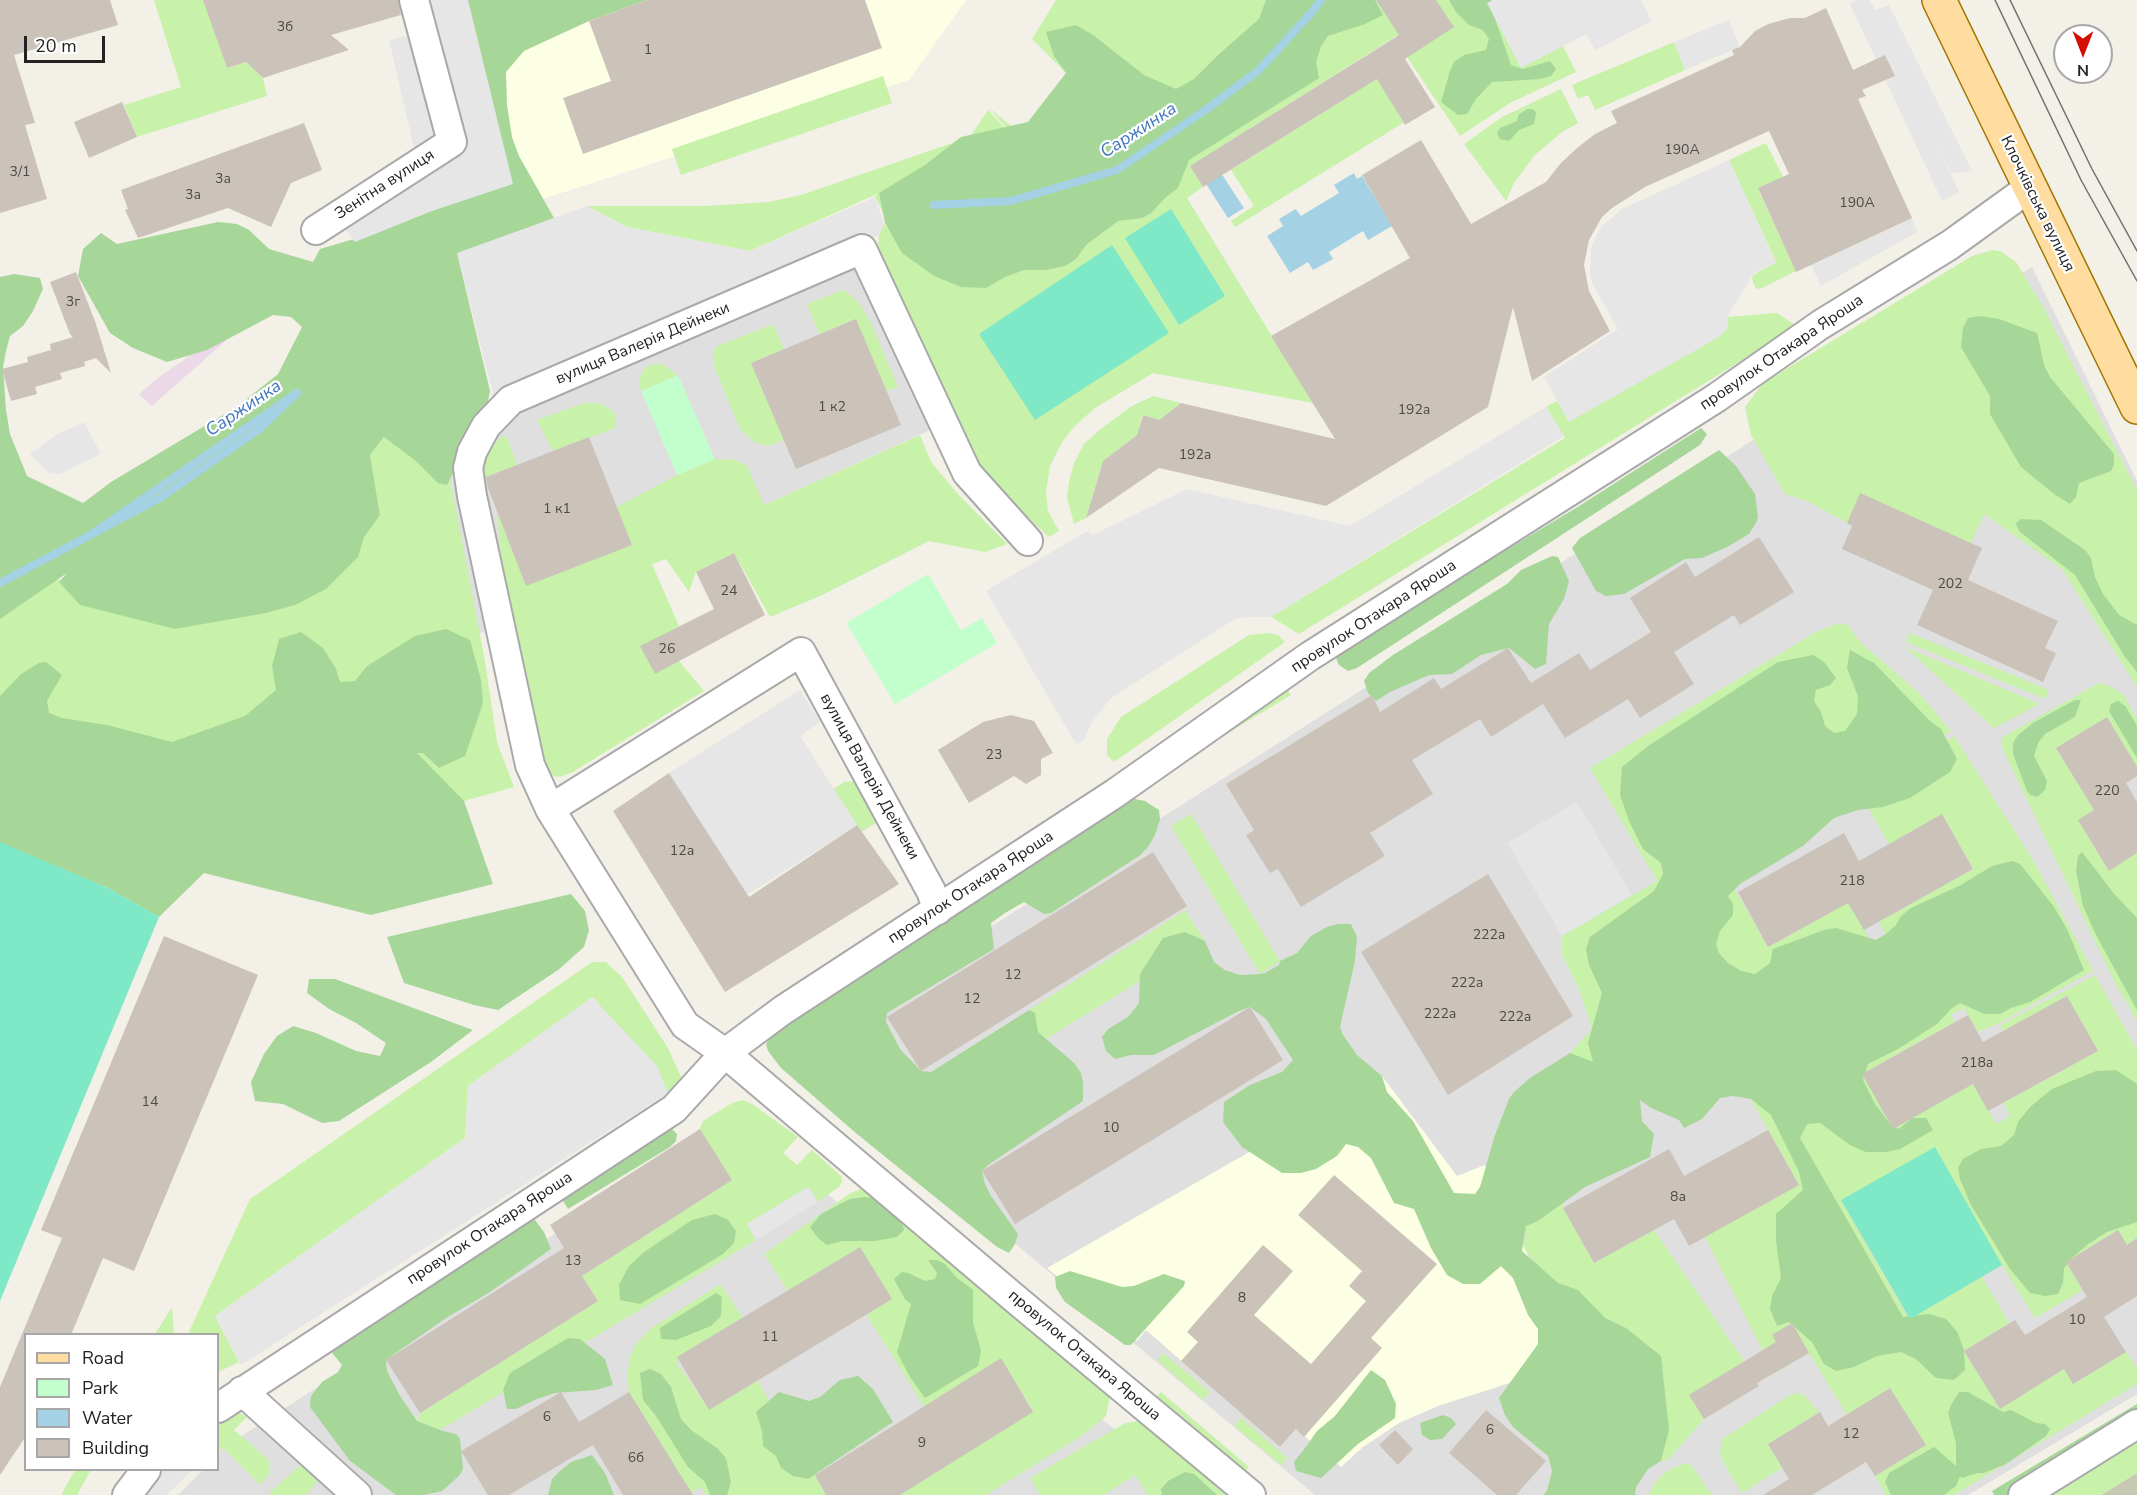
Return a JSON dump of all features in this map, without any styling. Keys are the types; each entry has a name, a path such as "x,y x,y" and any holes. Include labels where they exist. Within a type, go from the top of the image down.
{"main road":[{"name":"Клочківська вулиця","path":"1940,0 2137,407"}],"street":[{"name":"Зенітна вулиця","path":"316,230 452,142 414,0"},
{"name":"провулок Отакара Яроша","path":"219,1407 674,1109 725,1053 783,1010 1121,790 1310,657 1716,398 1820,325 1963,237 2029,188"},
{"name":"вулиця Валерія Дейнеки","path":"725,1053 685,1025 550,809 530,765 472,496 468,468 472,452 486,426 510,400 862,249 967,473 1028,541"},
{"name":"вулиця Валерія Дейнеки","path":"550,809 801,652 931,891 938,910"},
{"name":"провулок Отакара Яроша","path":"725,1053 1251,1495"},
{"path":"242,1391 357,1495"},
{"path":"2023,1495 2137,1424"},
{"path":"127,1495 145,1471"}],"shaded area":[{"path":"401,0 468,0 513,184 432,211 355,242 336,217 418,165 389,40 415,34"},
{"path":"451,0 966,0 909,80 481,219"},
{"path":"1493,0 1641,0 1652,21 1595,50 1586,34 1521,68 1487,3"},
{"path":"1858,0 1870,0 1875,10 1889,5 1972,171 1951,173 1929,127 1959,192 1942,201 1850,4"},
{"path":"1729,20 1740,47 1685,70 1674,42"},
{"path":"1729,160 1776,263 1753,275 1727,317 1728,328 1719,337 1569,422 1544,377 1618,329 1594,287 1590,275 1591,249 1602,226 1622,209"},
{"path":"875,197 884,224 879,235 494,397 457,253 587,206 627,227 750,251"},
{"path":"1912,218 1917,232 1821,286 1811,265"},
{"path":"845,241 930,430 478,634 440,423"},
{"path":"2032,267 2137,481 2137,1394 1968,1495 1315,1495 790,1055 1830,391"},
{"path":"226,321 238,330 152,406 139,394 184,360"},
{"path":"1546,407 1564,436 1271,617 1235,619 1111,698 1092,722 1083,741 1076,744 986,591 1087,531 1093,535 1187,489 1350,526"},
{"path":"84,422 101,454 60,474 49,473 30,454 56,435"},
{"path":"800,690 820,722 800,736 857,825 747,895 669,773"},
{"path":"1577,802 1632,895 1562,936 1507,843"},
{"path":"592,997 657,1066 668,1093 241,1365 215,1316 465,1138 468,1086"},
{"path":"1382,1076 1457,1176 1485,1165 1577,1359 1438,1406 1399,1423 1363,1447 1341,1467 1296,1429 1280,1447 1146,1330 1137,1341 1047,1268"},
{"path":"728,1113 1195,1495 178,1495 202,1471 219,1471 219,1453 223,1448 696,1143"},
{"path":"808,1187 818,1202 756,1240 747,1224"},
{"path":"162,1471 191,1471 167,1495 139,1495"},
{"path":"2137,1473 2137,1495 2101,1495"}],"green space":[{"path":"154,0 204,0 227,68 246,62 263,78 267,96 137,137 124,105 181,87"},
{"path":"454,0 647,0 589,21 524,51 506,72 507,105 512,137 519,156 554,218 458,257 490,391 487,406 447,485 438,483 416,461 384,437 370,455 380,515 364,537 358,557 326,589 295,605 266,613 175,629 80,605 59,582 67,573 0,619 0,277 14,274 40,278 43,289 23,326 10,336 6,351 3,367 10,434 27,476 83,503 111,482 238,406 278,374 302,327 291,317 273,315 207,350 167,362 133,348 110,333 78,276 83,249 101,233 117,244 218,222 237,224 249,230 269,249 313,262 320,249 374,233 415,213"},
{"path":"1056,0 1493,0 1487,3 1521,67 1563,46 1576,72 1510,103 1460,136 1407,57 1453,26 1442,9 1416,26 1405,50 1396,36 1191,166 1203,187 1187,198 1313,403 1153,373 1095,408 1062,442 1050,466 1046,492 1048,511 1059,531 1049,537 993,485 973,463 878,247 879,235 884,224 899,242 875,197 877,194 750,251 627,227 587,206 706,206 768,202 801,195 970,137 988,110 1039,165 989,108 1019,132 1074,81 1032,39"},
{"path":"1266,0 1375,0 1383,15 1365,24 1328,36 1321,46 1316,62 1319,78 1189,160 1178,188 1151,213 1142,218 1118,221 1086,245 1076,259 1065,266 1046,270 1024,270 1005,277 986,288 961,287 934,276 902,253 885,223 879,193 925,165 961,137 1028,122 1066,73 1054,56 1046,32 1076,25 1093,35 1144,75 1176,89 1194,79 1259,19"},
{"path":"1449,0 1492,0 1493,13 1511,65 1523,69 1550,61 1556,69 1551,76 1540,79 1492,82 1476,99 1467,114 1458,115 1441,102 1450,71 1454,62 1464,55 1486,50 1489,39 1483,30 1469,25 1456,12"},
{"path":"1674,42 1685,70 1595,110 1588,95 1578,99 1572,85"},
{"path":"1402,63 1393,104 1403,123 1235,227 1231,221 1254,206 1231,170"},
{"path":"883,76 892,103 681,175 672,149"},
{"path":"1561,89 1578,123 1562,132 1535,155 1514,183 1506,201 1464,144 1502,117"},
{"path":"1533,109 1536,113 1534,124 1519,130 1509,141 1500,139 1497,133 1500,128 1517,121 1519,114"},
{"path":"1766,143 1783,177 1758,189 1796,271 1756,289 1752,279 1753,275 1776,262 1729,160"},
{"path":"1171,209 1225,296 1179,325 1125,238"},
{"path":"1112,245 1169,333 1035,420 979,334"},
{"path":"1992,250 2000,251 2016,262 2043,307 2137,490 2137,687 2062,569 1984,514 1971,543 1847,523 1807,501 1785,494 1751,435 1745,407 1763,383 1972,256"},
{"path":"843,290 858,301 870,321 898,387 886,391 856,319 819,334 807,304"},
{"path":"1777,313 1795,325 1765,346 1299,634 1271,617 1565,438 1546,407 1557,401 1569,421 1728,328 1727,317"},
{"path":"1981,316 1999,319 2037,333 2044,365 2050,377 2114,454 2114,465 2111,471 2079,483 2076,497 2070,504 2021,467 1990,414 1990,396 1961,347 1963,328 1968,318"},
{"path":"773,324 784,349 751,363 784,440 768,446 754,442 741,431 715,369 713,357 715,347"},
{"path":"662,364 678,375 641,391 639,381 643,370 649,365"},
{"path":"678,375 715,459 677,475 641,391"},
{"path":"1153,396 1181,403 1159,420 1142,415 1137,435 1107,458 1101,467 1086,518 1074,524 1067,497 1074,463 1084,444 1132,406"},
{"path":"584,403 599,403 612,410 616,416 615,428 553,451 537,420"},
{"path":"1701,428 1707,434 1700,445 1357,668 1348,671 1339,665 1335,656 1351,643 1576,508"},
{"path":"506,435 517,465 484,478 481,470 486,454 495,442"},
{"path":"920,435 931,462 957,493 1007,544 985,552 929,541 820,596 770,617 734,553 696,572 689,592 666,559 652,564 679,626 667,633 679,661 704,691 573,772 559,777 541,771 505,599 497,512 526,585 617,507 677,475 715,459 736,460 747,466 764,505"},
{"path":"384,437 444,447 484,656 497,742 514,787 464,801 240,760 0,746 0,608 42,581 68,579 380,515 370,455"},
{"path":"1719,450 1736,466 1755,494 1758,517 1749,534 1702,558 1685,559 1624,594 1606,596 1596,591 1572,548 1580,538"},
{"path":"2021,519 2041,520 2085,550 2091,558 2095,577 2103,594 2119,615 2137,625 2137,672 2125,657 2075,575 2019,531 2016,523"},
{"path":"1552,556 1558,557 1569,581 1564,599 1549,624 1546,664 1535,669 1509,648 1481,655 1452,674 1429,675 1390,692 1376,701 1368,693 1364,681 1369,673 1393,655 1507,584 1521,570"},
{"path":"928,574 961,630 982,618 997,643 895,704 846,623"},
{"path":"1839,623 1848,625 1859,641 1920,694 1951,731 1720,864 1768,947 1828,914 1843,892 1871,942 1886,934 1879,922 1973,869 1942,814 1889,844 1858,790 1954,736 2033,860 2093,971 1997,1024 1978,1032 1964,1008 1951,1015 1955,1022 1863,1073 1893,1128 1952,1096 1968,1074 1996,1124 2010,1116 2004,1103 2098,1051 2067,996 2004,1031 2000,1025 2095,975 2137,1050 2137,1238 2127,1245 2118,1230 2066,1262 2083,1290 2035,1318 1935,1148 1841,1200 1909,1319 1982,1277 2009,1323 1964,1351 2000,1409 2064,1369 2074,1384 2126,1352 2137,1368 2137,1384 1954,1495 1886,1495 1875,1476 1923,1446 1891,1389 1847,1415 1809,1353 1774,1373 1705,1237 1799,1185 1726,1055 1622,1107 1570,1053 1592,1029 1579,989 1562,955 1562,936 1657,881 1590,768 1816,632"},
{"path":"446,629 470,640 481,680 483,703 465,756 439,768 423,753 417,753 464,801 493,884 371,915 204,873 159,917 108,888 0,843 0,696 21,674 39,663 46,662 62,675 47,701 49,713 62,718 107,725 172,742 245,716 276,690 272,666 279,639 301,632 323,648 336,669 340,682 355,681 367,666 415,636"},
{"path":"1268,633 1278,635 1285,642 1114,762 1107,755 1107,739 1121,717 1249,635"},
{"path":"1910,633 2049,690 2045,699 1906,642"},
{"path":"1905,647 2040,704 1994,728"},
{"path":"1850,650 1874,663 1929,720 1941,729 1957,759 1950,772 1910,798 1883,807 1858,810 1834,818 1803,846 1740,884 1728,896 1733,904 1733,915 1720,931 1716,944 1719,953 1728,963 1741,971 1755,974 1770,963 1773,949 1824,930 1836,928 1876,940 1896,925 1901,916 1911,908 1961,885 1992,866 2012,861 2020,864 2054,907 2067,929 2084,970 2030,1002 2000,1014 1984,1014 1960,1003 1937,1024 1898,1049 1868,1064 1863,1080 1875,1104 1891,1125 1899,1129 1912,1118 1926,1118 1933,1130 1900,1149 1886,1152 1866,1152 1850,1145 1820,1123 1807,1124 1800,1138 1903,1317 1929,1314 1946,1319 1958,1333 1964,1351 1965,1370 1954,1380 1936,1378 1916,1359 1901,1352 1877,1356 1854,1367 1836,1371 1824,1364 1812,1342 1789,1322 1777,1326 1770,1309 1772,1296 1781,1278 1776,1241 1776,1214 1803,1190 1799,1172 1771,1115 1751,1099 1733,1096 1720,1098 1702,1119 1684,1128 1679,1120 1651,1108 1640,1100 1642,1121 1654,1134 1650,1157 1585,1187 1538,1221 1526,1226 1522,1251 1558,1283 1578,1290 1605,1318 1626,1328 1661,1356 1669,1430 1661,1461 1648,1469 1636,1487 1635,1495 1543,1495 1547,1491 1552,1471 1548,1456 1513,1427 1505,1415 1499,1398 1538,1344 1538,1329 1528,1315 1513,1278 1501,1266 1480,1284 1463,1284 1447,1275 1431,1248 1414,1209 1394,1203 1371,1158 1358,1147 1346,1144 1337,1156 1316,1169 1301,1173 1282,1173 1242,1147 1223,1122 1224,1102 1250,1085 1282,1072 1293,1060 1266,1019 1250,1007 1154,1055 1131,1055 1115,1059 1106,1051 1102,1037 1108,1029 1128,1017 1139,1003 1140,974 1163,938 1185,932 1205,941 1214,962 1225,970 1240,975 1260,974 1297,953 1311,936 1327,927 1351,924 1357,937 1355,961 1340,1027 1343,1035 1357,1055 1382,1076 1387,1092 1413,1121 1454,1193 1475,1194 1480,1187 1495,1135 1514,1092 1530,1078 1570,1053 1593,1062 1588,1043 1602,993 1589,965 1586,949 1590,937 1654,891 1663,874 1661,863 1643,849 1629,821 1620,795 1622,767 1648,746 1778,662 1813,655 1824,662 1836,678 1830,685 1816,690 1814,701 1821,712 1825,726 1834,733 1845,731 1857,714 1858,696 1847,668"},
{"path":"2099,683 2110,686 2124,695 2137,719 2137,767 2107,717 2056,748 2094,810 2078,820 2108,870 2137,853 2137,1020 2115,983 2001,742 2003,737"},
{"path":"1285,686 1291,695 1198,751"},
{"path":"2075,700 2081,700 2075,717 2045,734 2038,743 2034,756 2047,781 2045,790 2037,797 2030,795 2013,754 2013,743 2018,735 2033,723"},
{"path":"2118,701 2126,707 2137,726 2137,758 2109,711 2111,704"},
{"path":"854,781 863,785 879,821 861,832 833,789 844,782"},
{"path":"1130,798 1145,801 1159,810 1160,819 1155,835 1139,856 1051,913 1044,914 1024,902 1005,913 991,923 994,949 887,1013 886,1022 900,1049 921,1071 931,1072 1029,1010 1035,1013 1038,1032 1074,1063 1081,1073 1083,1101 982,1171 991,1196 1018,1234 1009,1253 997,1247 857,1134 781,1068 768,1051 766,1044 776,1029"},
{"path":"1191,814 1280,961 1260,974 1171,826"},
{"path":"0,842 108,888 159,917 0,1301"},
{"path":"2082,852 2115,895 2137,918 2137,1010 2096,935 2083,906 2076,871 2078,856"},
{"path":"571,894 585,911 589,930 584,947 558,970 498,1010 474,1005 404,983 387,937"},
{"path":"1185,910 1205,941 1041,1042 1029,1010"},
{"path":"592,962 606,962 622,977 668,1048 681,1077 668,1093 593,997 468,1086 465,1138 215,1316 239,1362 219,1372 219,1333 188,1333 250,1199"},
{"path":"309,979 335,979 473,1030 431,1062 339,1121 322,1123 283,1104 255,1101 251,1082 264,1054 277,1036 293,1026 316,1033 356,1051 380,1056 386,1043 307,993"},
{"path":"2116,1070 2137,1084 2137,1222 2107,1232 2072,1258 2064,1268 2063,1283 2058,1294 2045,1296 2030,1293 2010,1269 1971,1205 1958,1168 1963,1159 1981,1149 2001,1146 2014,1135 2018,1122 2030,1107 2052,1089 2096,1071"},
{"path":"743,1100 798,1137 783,1153 797,1165 812,1150 841,1176 840,1186 818,1202 809,1187 747,1224 756,1240 440,1430 417,1421 420,1413 598,1301 582,1276 732,1180 700,1129 703,1121 732,1103"},
{"path":"670,1127 677,1134 676,1141 670,1147 568,1209 562,1199"},
{"path":"1935,1147 2002,1265 1910,1319 1841,1200"},
{"path":"861,1189 870,1190 1110,1396 1106,1416 1083,1435 986,1495 900,1495 1033,1411 1001,1359 924,1407 866,1315 892,1299 860,1247 788,1291 764,1254 849,1194"},
{"path":"875,1198 902,1224 904,1230 897,1237 875,1241 842,1241 827,1245 810,1227 821,1214 850,1199"},
{"path":"1564,1201 1563,1208 1594,1263 1654,1230 1744,1361 1690,1395 1704,1419 1669,1459 1661,1461 1617,1364 1565,1303 1524,1248 1526,1226"},
{"path":"715,1214 728,1220 736,1231 734,1243 723,1254 640,1304 620,1300 619,1285 629,1266 644,1252 692,1220"},
{"path":"528,1215 544,1232 551,1249 386,1360 387,1371 417,1421 456,1434 460,1439 463,1468 460,1475 442,1491 424,1495 396,1495 350,1461 310,1407 311,1396 322,1382 338,1372 342,1365 328,1348"},
{"path":"928,1260 937,1260 945,1264 956,1277 973,1290 973,1323 981,1350 978,1366 925,1398 910,1377 897,1352 911,1304 905,1299 894,1279 902,1272 925,1281 935,1279 937,1273"},
{"path":"1070,1271 1122,1287 1134,1286 1164,1274 1185,1281 1184,1286 1131,1345 1125,1345 1065,1302 1056,1288 1055,1277"},
{"path":"720,1284 743,1318 676,1362 709,1410 758,1381 804,1463 801,1475 815,1475 826,1495 706,1495 701,1487 691,1493 629,1392 627,1375 630,1357 636,1344 650,1329"},
{"path":"716,1293 722,1297 721,1316 711,1326 676,1340 661,1339 660,1328"},
{"path":"172,1307 174,1333 156,1333"},
{"path":"568,1338 580,1339 605,1359 613,1385 596,1390 555,1393 516,1409 507,1409 503,1390 510,1373"},
{"path":"1163,1353 1210,1392 1203,1400 1157,1360"},
{"path":"650,1369 661,1374 671,1387 681,1419 726,1458 731,1482 727,1495 710,1495 705,1482 688,1467 656,1416 643,1400 640,1373"},
{"path":"1371,1370 1385,1380 1396,1404 1395,1418 1358,1444 1321,1478 1296,1471 1294,1462 1317,1431 1335,1416"},
{"path":"858,1376 873,1389 893,1422 808,1479 793,1476 781,1468 776,1456 763,1446 762,1431 756,1412 779,1392 809,1401 820,1397 840,1380"},
{"path":"1161,1392 1249,1467 1244,1473 1156,1397"},
{"path":"1959,1392 1968,1392 2003,1412 2011,1410 2036,1423 2045,1424 2050,1429 2046,1436 2006,1464 1984,1473 1962,1478 1960,1476 1956,1486 1944,1495 1891,1495 1885,1482 1889,1473 1934,1447 1956,1466 1956,1443 1948,1413"},
{"path":"1798,1393 1804,1395 1819,1412 1768,1444 1782,1468 1742,1493 1723,1462 1720,1453 1722,1439 1790,1395"},
{"path":"2137,1404 2137,1419 2011,1495 1994,1495 1992,1491"},
{"path":"236,1411 247,1417 234,1430 266,1457 270,1465 270,1473 260,1485 223,1448 219,1452 219,1415"},
{"path":"1443,1415 1451,1418 1456,1424 1442,1439 1430,1440 1422,1435 1420,1423"},
{"path":"1241,1418 1287,1458 1281,1465 1234,1426"},
{"path":"1139,1421 1226,1495 1148,1495 1135,1475 1104,1495 1040,1495 1030,1478 1125,1423"},
{"path":"2137,1435 2137,1473 2101,1495 2039,1495"},
{"path":"592,1455 605,1473 614,1495 548,1495 552,1479 560,1471 571,1462"},
{"path":"303,1463 321,1477 306,1495 271,1495 269,1493"},
{"path":"1685,1463 1691,1465 1712,1495 1649,1495 1654,1484 1665,1472"},
{"path":"74,1471 90,1471 77,1495 61,1495"},
{"path":"1185,1472 1194,1474 1217,1495 1162,1495 1161,1489 1168,1481"}],"water":[{"path":"1221,173 1244,208 1228,218 1206,184"},
{"path":"1354,173 1357,179 1362,176 1392,226 1368,240 1363,231 1329,252 1333,259 1313,270 1308,262 1290,273 1267,236 1283,226 1279,219 1296,209 1301,216 1339,193 1334,185"}],"building":[{"path":"0,0 110,0 118,25 14,55 35,123 25,125 47,199 0,213"},
{"path":"203,0 398,0 401,15 331,35 349,50 263,78 246,62 227,68"},
{"path":"647,0 865,0 882,48 583,154 563,98 611,81 589,21"},
{"path":"1376,0 1436,0 1454,27 1405,59 1435,107 1405,125 1377,79 1203,187 1190,166 1399,35"},
{"path":"1826,8 1853,70 1885,55 1895,76 1862,90 1866,96 1858,99 1912,218 1796,272 1758,188 1789,174 1769,131 1645,187 1602,217 1589,240 1584,265 1589,291 1610,331 1532,381 1513,307 1488,407 1326,506 1159,468 1086,518 1103,461 1137,435 1143,415 1159,420 1181,403 1335,439 1271,336 1410,258 1362,175 1421,140 1471,224 1546,182 1577,148 1595,134 1617,123 1611,111 1734,55 1732,50 1740,47 1755,31 1768,24 1790,18 1805,18"},
{"path":"122,102 137,137 89,158 74,122"},
{"path":"304,123 322,170 291,183 271,227 228,208 138,238 125,210 128,209 121,190"},
{"path":"76,272 96,324 111,373 96,358 84,362 85,366 60,373 62,379 35,387 37,394 11,401 2,369 28,362 27,357 51,350 50,344 73,337 50,282"},
{"path":"856,319 901,425 796,469 751,363"},
{"path":"589,437 632,545 526,586 488,488 486,477"},
{"path":"1860,493 1982,548 1968,580 2058,621 2045,648 2056,653 2043,682 1917,625 1933,590 1842,549 1852,526 1847,523"},
{"path":"1759,537 1794,592 1740,625 1734,615 1674,652 1694,684 1640,718 1628,699 1565,738 1543,704 1491,737 1480,719 1412,760 1433,794 1370,833 1385,856 1301,907 1278,869 1270,873 1246,835 1254,830 1226,784 1372,695 1380,712 1434,678 1441,689 1508,648 1531,683 1579,653 1590,670 1651,632 1630,598 1686,562 1695,577"},
{"path":"734,553 765,615 655,674 640,646 714,609 696,572"},
{"path":"1011,715 1034,721 1053,753 1041,759 1041,775 1026,784 1014,776 969,803 938,750 983,722"},
{"path":"2107,717 2137,767 2137,776 2126,783 2137,802 2137,853 2109,871 2078,820 2094,810 2056,748"},
{"path":"669,773 749,897 857,825 899,884 725,992 613,811"},
{"path":"1942,814 1973,869 1864,930 1848,903 1768,947 1738,892 1844,833 1859,861"},
{"path":"1153,852 1187,906 921,1071 887,1017"},
{"path":"1488,874 1573,1016 1448,1095 1361,952"},
{"path":"164,936 258,975 134,1271 103,1258 72,1333 24,1333 24,1439 0,1475 0,1387 62,1238 41,1230"},
{"path":"2067,996 2098,1051 1988,1111 1973,1084 1893,1129 1862,1074 1968,1015 1983,1042"},
{"path":"1250,1007 1283,1060 1015,1224 982,1171"},
{"path":"700,1129 732,1180 582,1276 598,1301 420,1413 386,1360 564,1248 550,1225"},
{"path":"1768,1130 1799,1185 1689,1246 1674,1219 1594,1263 1563,1208 1669,1149 1684,1176"},
{"path":"1334,1175 1437,1264 1371,1338 1382,1348 1304,1437 1296,1429 1280,1447 1181,1361 1198,1342 1187,1332 1263,1245 1293,1271 1254,1315 1311,1364 1366,1301 1349,1286 1362,1271 1298,1215"},
{"path":"2118,1230 2127,1245 2137,1238 2137,1296 2104,1317 2126,1352 2073,1384 2064,1369 2000,1409 1964,1351 2015,1320 2025,1335 2087,1297 2066,1262"},
{"path":"860,1247 892,1299 709,1410 677,1357"},
{"path":"1792,1323 1809,1353 1757,1383 1759,1386 1704,1419 1689,1395 1776,1342 1772,1335"},
{"path":"1001,1358 1033,1412 900,1495 826,1495 815,1475"},
{"path":"1890,1388 1926,1445 1875,1476 1866,1462 1812,1495 1763,1495 1789,1479 1768,1444 1820,1412 1828,1426"},
{"path":"561,1392 579,1422 629,1392 693,1495 623,1495 593,1445 509,1495 488,1495 461,1451"},
{"path":"1486,1410 1546,1461 1516,1495 1497,1495 1449,1453"},
{"path":"1395,1430 1413,1449 1398,1465 1379,1445"}],"waterway":[{"name":"Саржинка","path":"934,205 1011,201 1117,170 1207,109 1259,70 1321,0"},
{"name":"Саржинка","path":"0,583 160,498 258,430 297,393 93,533"}],"tram line":[{"path":"1995,0 2081,180 2137,281"},
{"path":"2010,0 2092,169 2137,251"}]}
